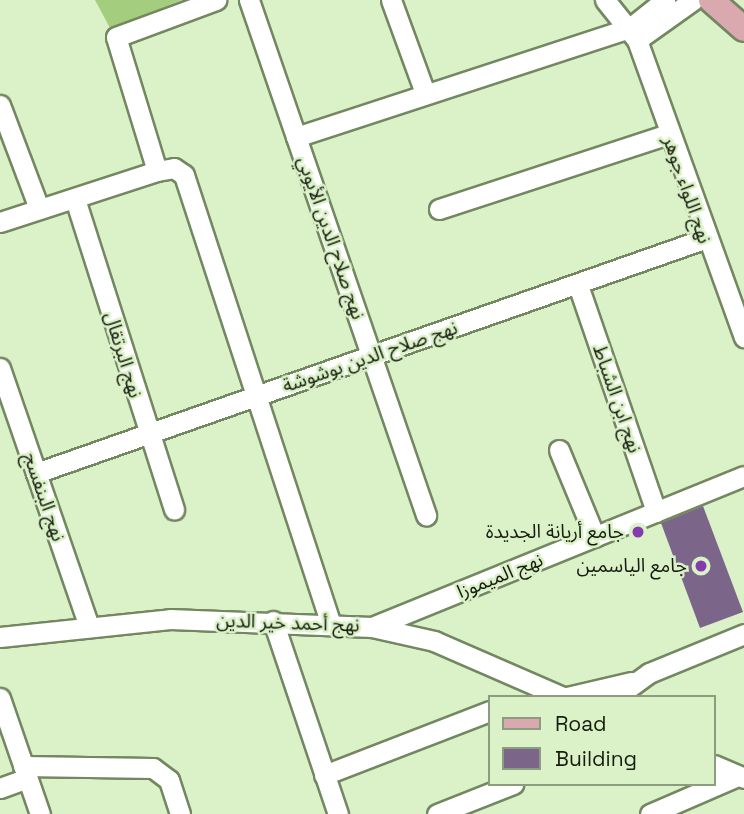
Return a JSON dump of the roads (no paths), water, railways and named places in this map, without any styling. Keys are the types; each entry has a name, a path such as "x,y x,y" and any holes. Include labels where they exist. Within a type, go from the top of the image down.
{"main road":[{"path":"711,0 744,29"}],"street":[{"path":"157,171 116,37 216,0"},
{"name":"نهج صلاح الدين الأيوبي","path":"249,0 426,515"},
{"path":"391,0 425,93"},
{"path":"605,0 633,34"},
{"path":"633,34 665,0"},
{"path":"296,137 425,93 633,34 693,0"},
{"name":"نهج اللواء جوهر","path":"633,34 704,239 743,334"},
{"path":"0,105 39,208"},
{"path":"439,209 668,134"},
{"path":"0,222 157,171 174,168 184,175 259,396 331,625"},
{"name":"نهج البرتقال","path":"75,199 174,510"},
{"name":"نهج صلاح الدين بوشوشة","path":"36,473 704,239"},
{"name":"نهج ابن الشباط","path":"578,285 656,512"},
{"name":"نهج البنفسج","path":"0,368 89,626"},
{"path":"559,450 595,537"},
{"name":"نهج الميموزا","path":"372,627 744,476"},
{"path":"274,621 338,814"},
{"name":"نهج أحمد خير الدين","path":"0,637 89,626 274,621 372,627 434,641 535,693"},
{"path":"589,695 638,691 744,634"},
{"path":"0,698 40,814"},
{"path":"324,775 489,710"},
{"path":"716,766 741,777"},
{"path":"0,788 25,772 153,768 169,780 180,814"},
{"path":"650,814 741,777"},
{"path":"438,814 508,786"}],"place":[{"name":"جامع أريانة الجديدة","path":"638,532"},
{"name":"جامع الياسمين","path":"701,566"}]}
